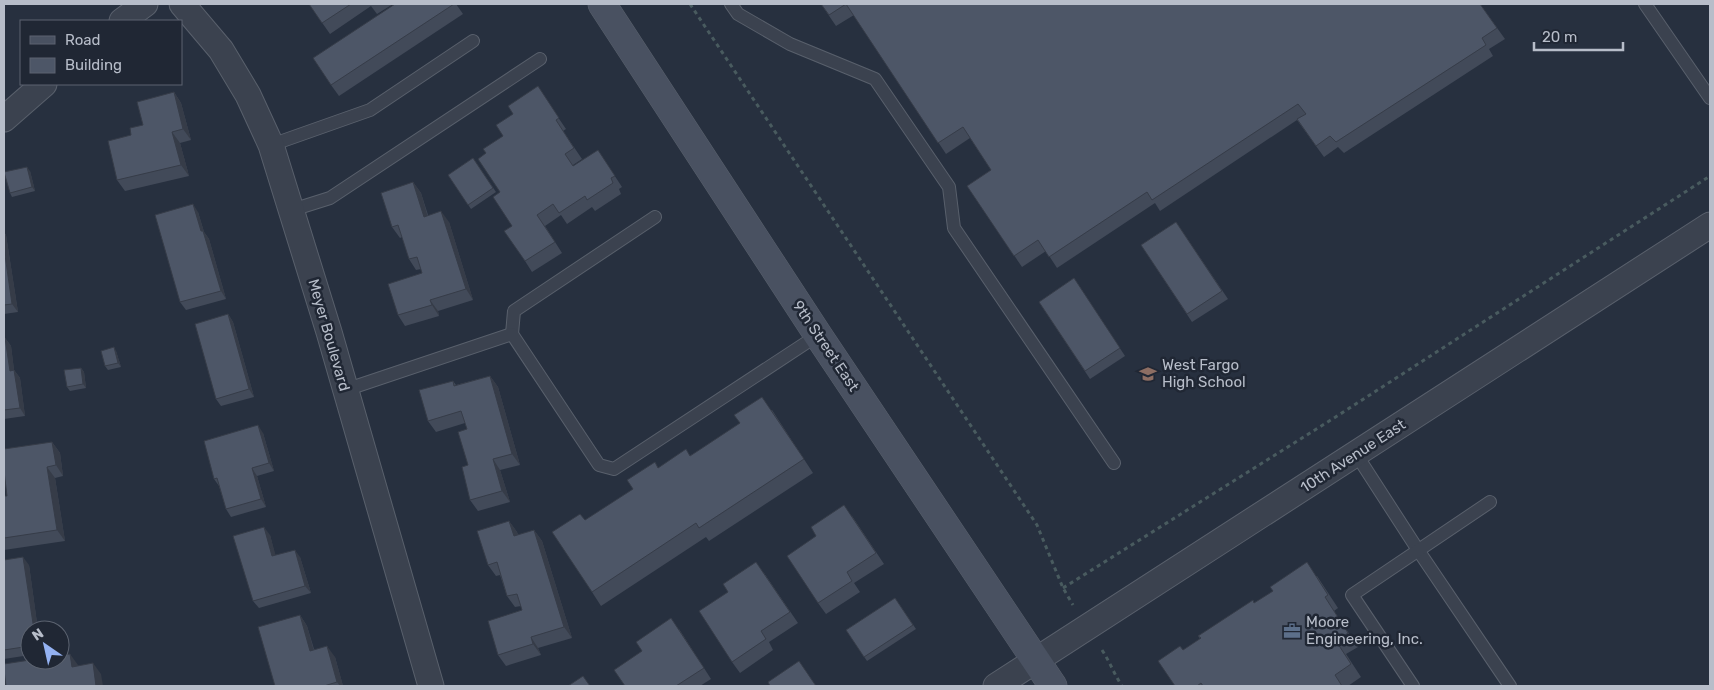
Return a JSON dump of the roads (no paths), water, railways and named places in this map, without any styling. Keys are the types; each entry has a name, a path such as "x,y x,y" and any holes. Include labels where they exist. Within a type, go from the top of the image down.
{"main road":[{"name":"9th Street East","path":"602,4 818,335 1053,686"}],"street":[{"path":"123,20 145,4"},
{"name":"Meyer Boulevard","path":"182,4 221,50 248,95 271,144 431,686"},
{"path":"4,119 43,85"},
{"name":"10th Avenue East","path":"996,686 1710,225"}],"lane":[{"path":"731,4 738,14 790,44 875,79 949,187 954,228 1114,463"},
{"path":"1645,4 1710,98"},
{"path":"271,144 370,110 473,40"},
{"path":"292,210 330,198 540,59"},
{"path":"654,217 514,311 512,334 598,466 614,469 818,335"},
{"path":"345,390 512,334"},
{"path":"1356,454 1510,686"},
{"path":"1413,686 1352,595 1490,502"}],"place":[{"name":"West Fargo High School","path":"1148,374"},
{"name":"Moore Engineering, Inc.","path":"1292,631"}]}
